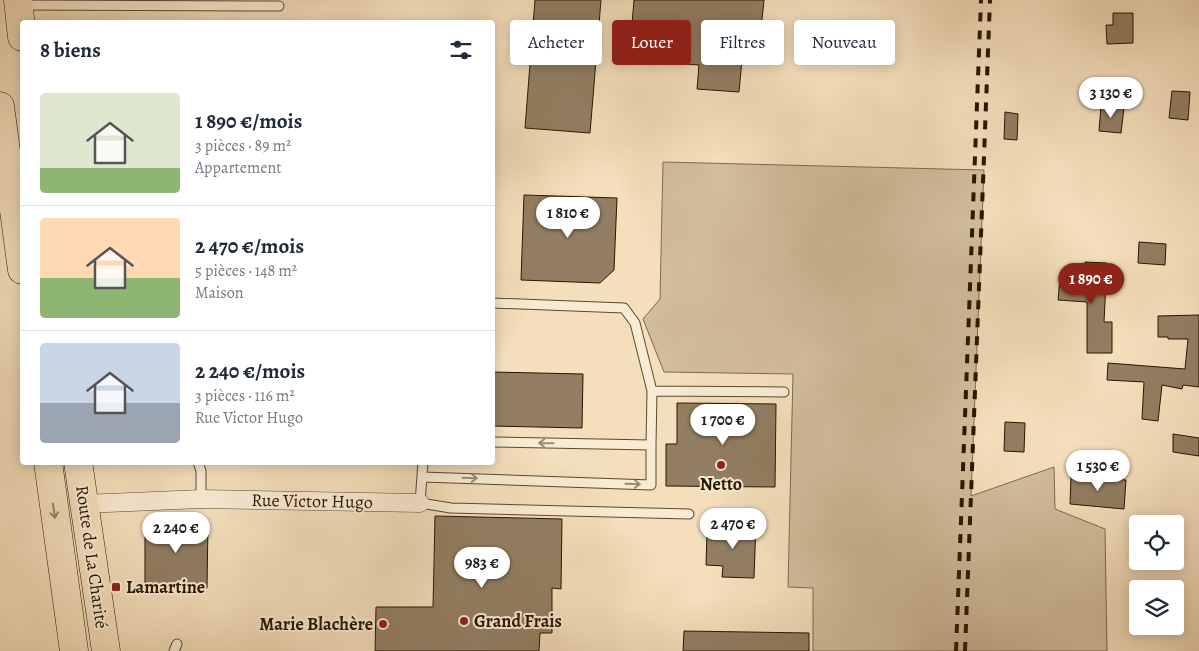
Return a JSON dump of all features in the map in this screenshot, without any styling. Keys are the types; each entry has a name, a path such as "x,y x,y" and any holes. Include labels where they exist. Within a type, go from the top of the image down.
{"main road":[{"path":"18,2 20,20"},
{"path":"0,106 12,242 20,264"},
{"name":"Route de La Charité","path":"48,465 74,651"},
{"name":"Route de La Charité","path":"78,465 106,651"}],"street":[{"name":"Rue Victor Hugo","path":"84,504 201,499 420,503"}],"lane":[{"path":"18,2 279,6"},
{"path":"422,477 651,485 652,391 635,323 624,308 495,303"},
{"path":"652,391 784,392"},
{"path":"495,442 651,445"},
{"path":"199,465 201,499"},
{"path":"422,465 420,503 451,508 689,514"}],"shaded area":[{"path":"663,162 984,170 971,496 1054,467 1055,509 1105,529 1107,651 813,651 813,588 788,587 793,374 664,372 643,319 660,299"}],"building":[{"path":"535,0 601,0 599,20 533,20"},
{"path":"634,0 764,0 762,20 701,20 701,65 742,65 739,92 697,89 699,65 691,64 691,20 632,20"},
{"path":"1113,13 1133,13 1133,43 1107,44 1106,25 1113,25"},
{"path":"530,65 596,65 590,133 525,128"},
{"path":"1172,91 1190,92 1188,120 1169,118"},
{"path":"1101,106 1124,108 1121,133 1099,131"},
{"path":"1005,112 1018,114 1017,140 1004,139"},
{"path":"524,195 617,198 614,270 600,283 521,280"},
{"path":"1139,242 1166,244 1165,265 1138,263"},
{"path":"1085,262 1107,263 1104,322 1112,322 1112,353 1087,353 1087,302 1058,300 1060,278 1084,280"},
{"path":"1199,315 1199,387 1183,385 1182,389 1162,385 1158,421 1142,419 1144,382 1107,380 1108,363 1185,369 1188,339 1158,337 1158,316"},
{"path":"495,372 583,374 582,428 495,426"},
{"name":"Netto","path":"677,403 776,404 775,487 666,486 666,444 677,444"},
{"path":"1005,422 1025,423 1024,452 1004,451"},
{"path":"1173,434 1199,438 1199,456 1173,452"},
{"path":"1071,476 1126,480 1124,509 1070,504"},
{"path":"435,516 562,519 561,589 552,588 552,633 540,633 539,651 375,651 376,607 433,607"},
{"path":"145,521 208,522 207,588 145,587"},
{"path":"724,522 756,523 754,578 722,577 723,566 706,565 707,533 723,533"},
{"path":"684,631 809,633 809,651 683,651"}],"railway":[{"path":"956,651 981,0"},
{"path":"965,651 990,0"}],"place":[{"name":"Netto","path":"721,465"},
{"name":"Lamartine","path":"116,587"},
{"name":"Grand Frais","path":"464,621"},
{"name":"Marie Blachère","path":"383,624"}]}
